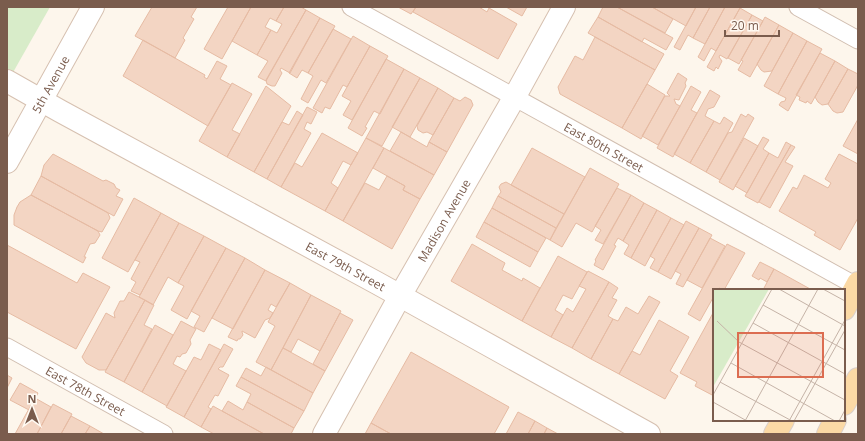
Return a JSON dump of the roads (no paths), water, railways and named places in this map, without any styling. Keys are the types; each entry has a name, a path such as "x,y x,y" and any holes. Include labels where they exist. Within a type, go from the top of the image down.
{"main road":[{"name":"5th Avenue","path":"7,162 93,7"},
{"name":"Madison Avenue","path":"324,434 400,296 514,98 564,7"},
{"name":"East 79th Street","path":"7,81 649,434"},
{"path":"845,307 858,285"},
{"path":"845,402 858,379"},
{"path":"775,434 782,421"},
{"path":"828,434 834,421"}],"street":[{"name":"East 80th Street","path":"351,7 514,98 858,285"},
{"path":"798,7 858,40"},
{"name":"East 78th Street","path":"7,347 164,434"}]}
